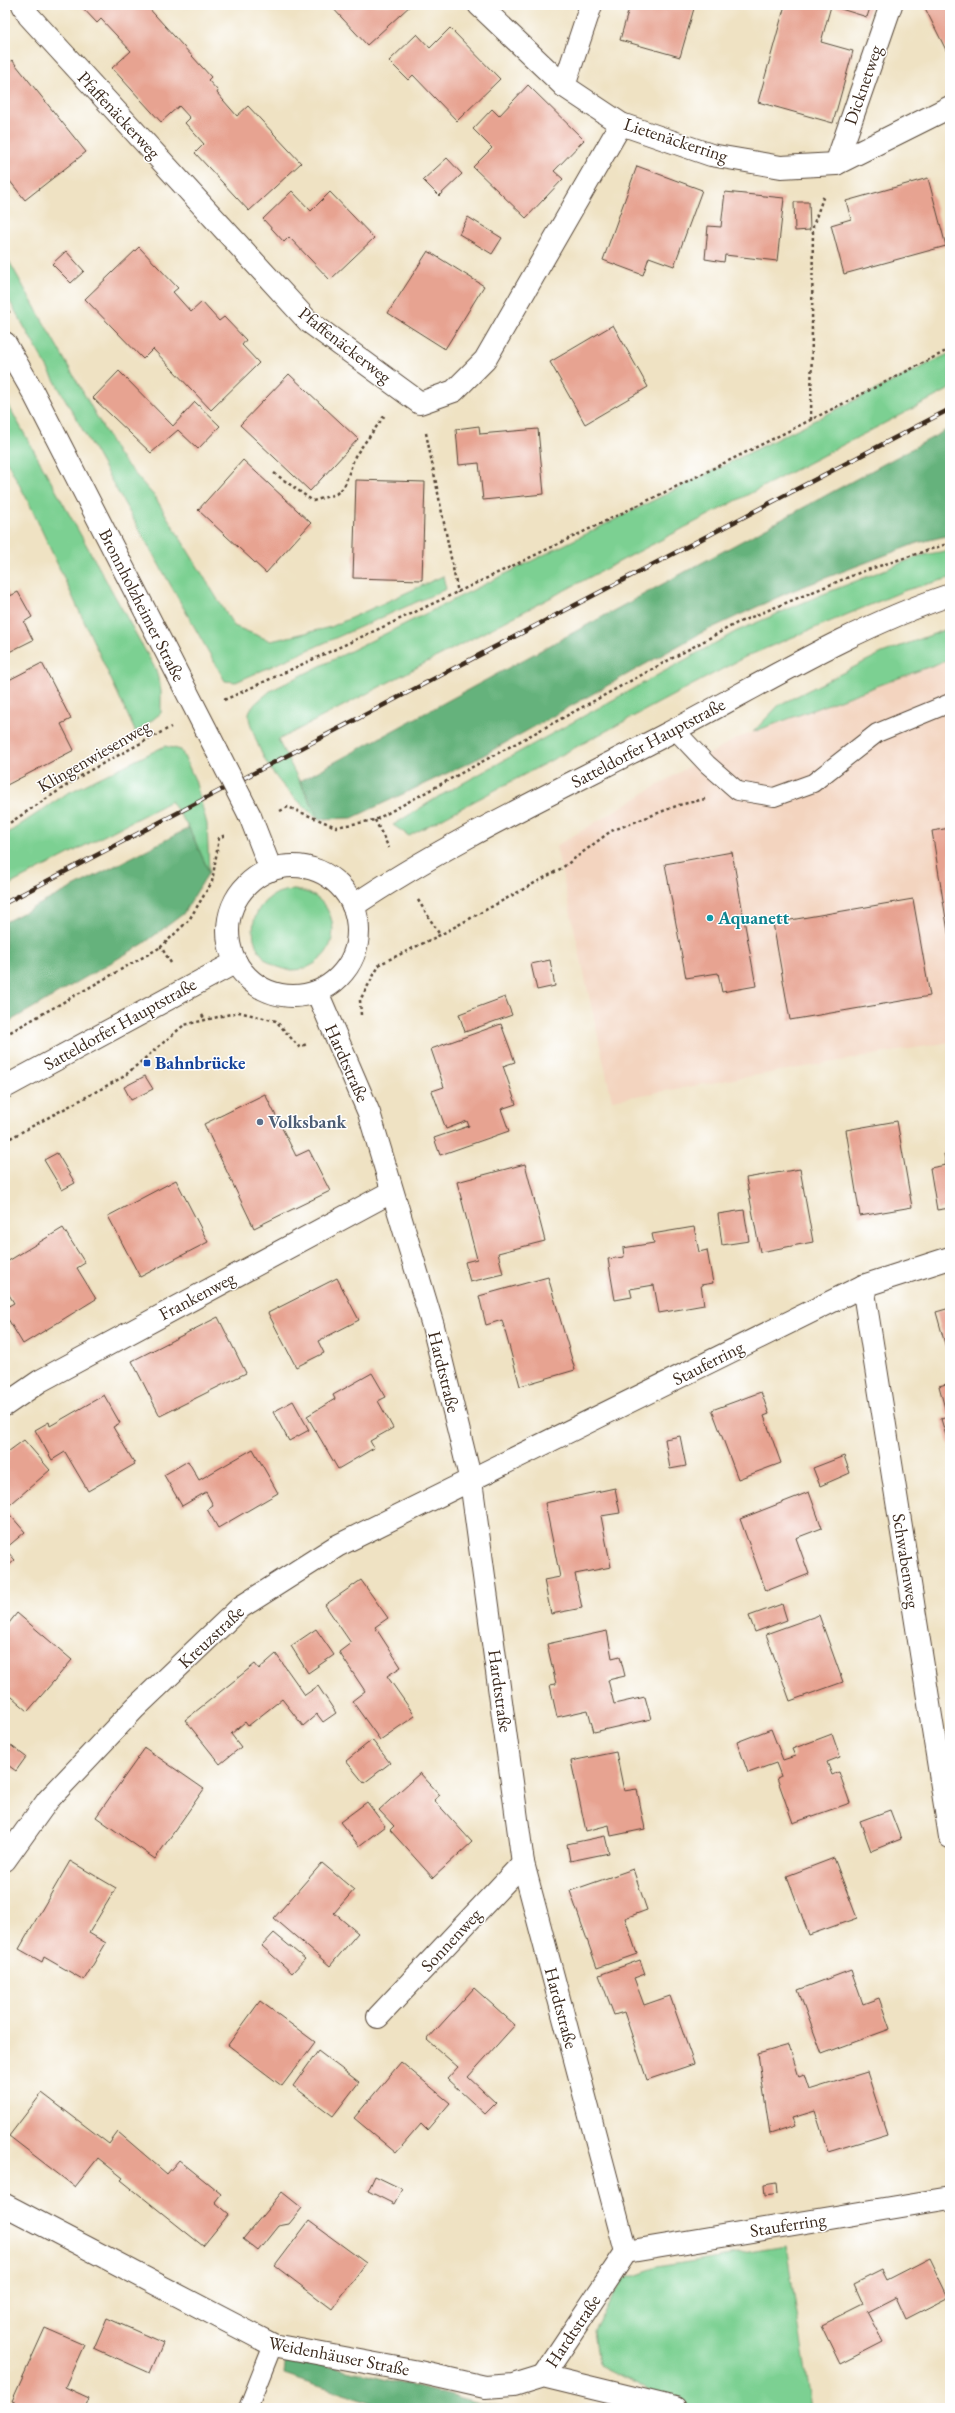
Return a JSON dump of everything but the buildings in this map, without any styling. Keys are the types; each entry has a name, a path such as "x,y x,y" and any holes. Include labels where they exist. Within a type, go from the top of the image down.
{"street":[{"name":"Pfaffenäckerweg","path":"23,5 29,16 308,321 420,403"},
{"name":"Lietenäckerring","path":"479,5 564,86 621,124 711,155 781,166 836,164 950,108"},
{"path":"564,86 591,5"},
{"name":"Dicknetweg","path":"836,164 891,5"},
{"path":"420,403 454,391 485,360 621,124"},
{"name":"Bronnholzheimer Straße","path":"5,343 33,392 252,819 271,870"},
{"name":"Satteldorfer Hauptstraße","path":"353,906 401,873 675,730 806,657 909,609 950,595"},
{"path":"285,866 306,867 326,874 342,888 353,906 358,931 357,944 351,963 339,978 317,992 303,996 283,996 264,990 247,978 236,962 229,942 229,921 235,901 247,884 271,870 285,866"},
{"name":"Satteldorfer Hauptstraße","path":"5,1087 236,962"},
{"name":"Hardtstraße","path":"317,992 369,1114 391,1192 433,1326 471,1481 523,1863 626,2252 543,2376"},
{"name":"Frankenweg","path":"5,1404 40,1381 391,1192"},
{"name":"Stauferring","path":"471,1481 863,1286 950,1258"},
{"name":"Schwabenweg","path":"863,1286 950,1837"},
{"name":"Kreuzstraße","path":"5,1860 48,1800 135,1708 241,1607 337,1546 471,1481"},
{"name":"Sonnenweg","path":"378,2017 523,1863"},
{"name":"Stauferring","path":"626,2252 950,2198"},
{"name":"Weidenhäuser Straße","path":"5,2205 263,2342 419,2372 485,2387 514,2386 543,2376"},
{"path":"543,2376 675,2408"}],"lane":[{"path":"675,730 707,764 738,791 774,797 814,783 877,733 950,703"},
{"path":"248,2408 273,2345"}],"path":[{"path":"811,420 813,226 836,164"},
{"name":"Klingenwiesenweg","path":"5,826 87,772 197,712 458,593 811,420 950,349"},
{"path":"274,473 313,501 336,494 344,487 355,456 402,390"},
{"path":"420,403 458,593"},
{"path":"5,1035 161,947 189,920 212,882 219,838 252,819 288,807 336,827 375,820 737,623 861,572 950,543"},
{"path":"5,1141 123,1078 184,1025 239,1012 276,1021 299,1047 334,1034 362,1021 360,1000 380,964 440,935 562,868 611,831 679,805 738,791"},
{"path":"161,947 205,1020"}],"shaded area":[{"path":"950,659 950,1042 612,1100 556,846 735,739"}],"green space":[{"path":"5,254 119,456 155,497 234,626 271,641 331,627 443,576 446,589 236,682 225,681 5,293"},
{"path":"950,353 950,389 278,740 319,819 287,791 271,770 258,745 249,718 252,707 270,691"},
{"path":"5,399 156,670 161,691 161,713 136,733 29,503 5,458"},
{"path":"950,428 950,535 917,543 789,592 701,633 473,761 352,818 319,819 300,781"},
{"path":"950,550 950,578 906,590 745,657 409,836 393,825 438,797 737,631 821,595 919,556"},
{"path":"950,628 950,659 753,732 779,705 882,653"},
{"path":"165,746 181,750 195,780 207,824 209,872 189,828 171,801 5,887 5,835 66,794"},
{"path":"189,828 209,872 183,914 143,944 5,1024 5,922"},
{"path":"293,890 308,893 321,902 330,915 333,930 330,945 321,958 308,967 293,970 278,967 265,958 256,945 253,930 256,915 265,902 278,893"},
{"path":"786,2246 812,2408 692,2408 661,2396 599,2365 594,2330 623,2279 657,2267"},
{"path":"286,2355 501,2408 389,2408 284,2374"}],"railway":[{"path":"5,903 950,409"}],"place":[{"name":"Aquanett","path":"710,918"},
{"name":"Bahnbrücke","path":"147,1063"},
{"name":"Volksbank","path":"260,1122"}]}
